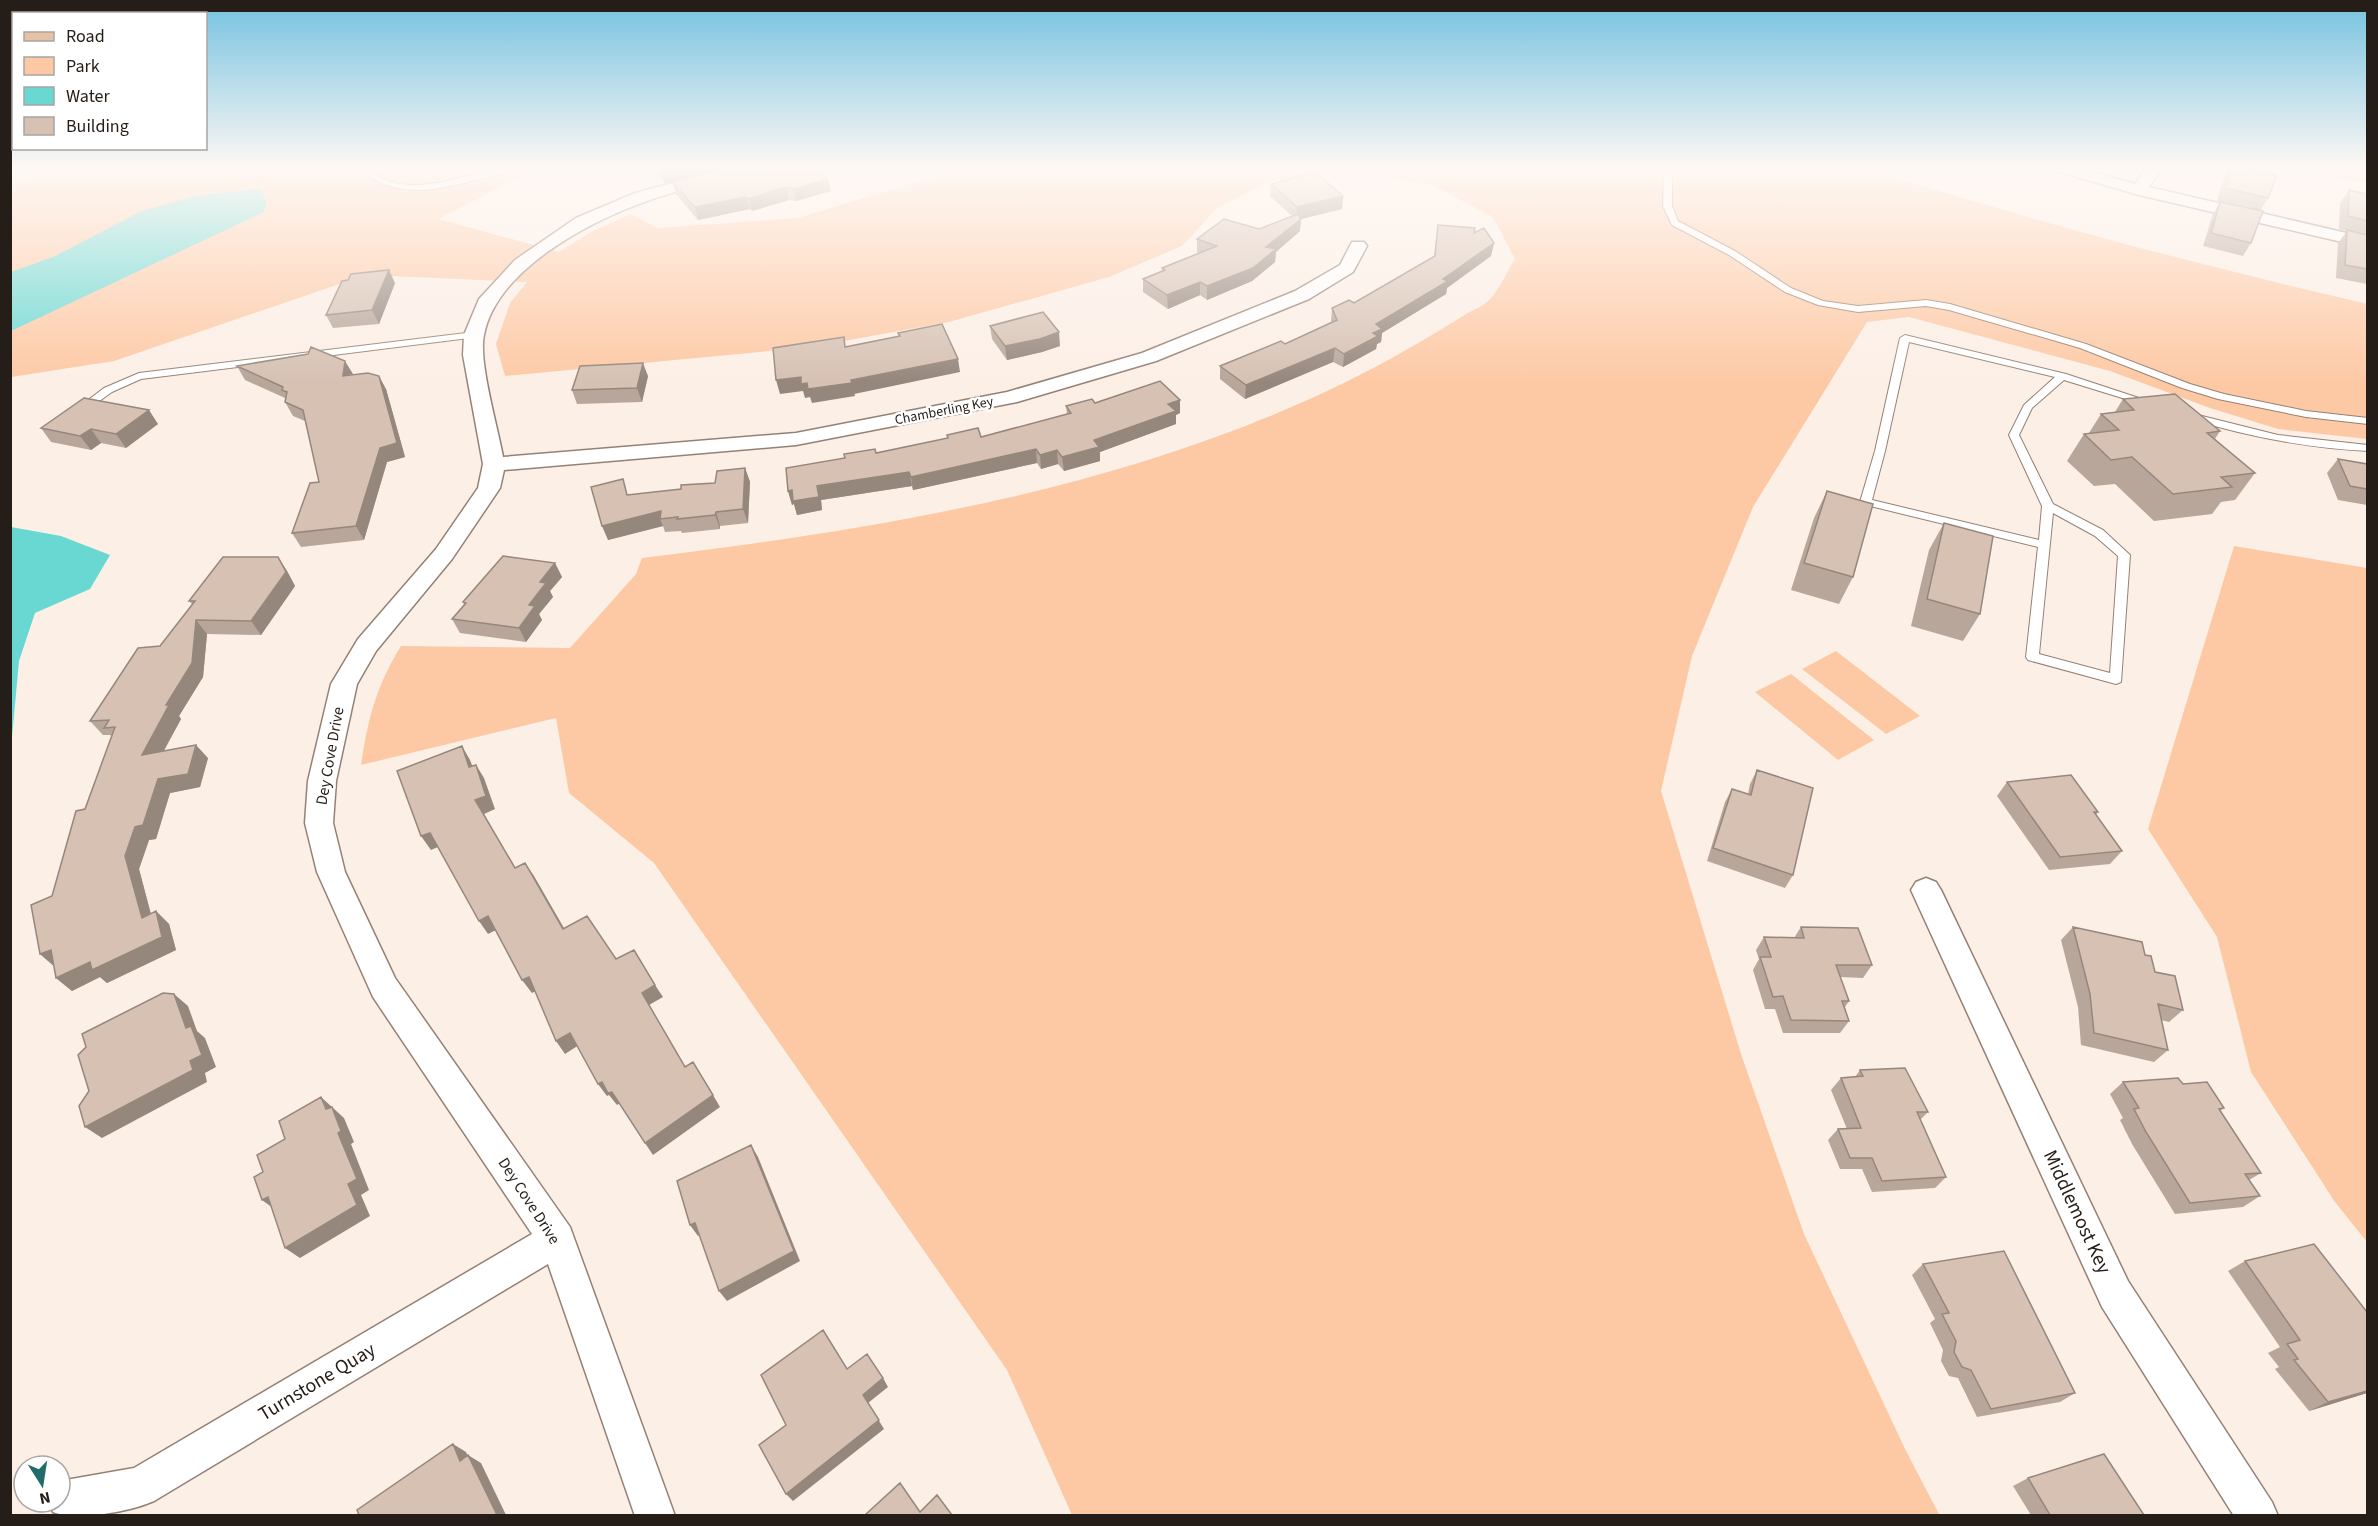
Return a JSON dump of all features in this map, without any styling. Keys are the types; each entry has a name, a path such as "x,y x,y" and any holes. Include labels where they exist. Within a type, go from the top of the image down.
{"street":[{"name":"Dey Cove Drive","path":"555,239 521,264 488,299 474,335 473,355 494,464 489,488 444,554 367,645 344,684 322,781 319,823 331,872 384,987 557,1239 655,1515"},
{"path":"2351,239 2367,243"},
{"name":"Chamberling Key","path":"494,464 796,439 1010,398 1149,357 1302,295 1347,268 1358,246"},
{"name":"Middlemost Key","path":"1926,890 2115,1294 2258,1515"},
{"name":"Turnstone Quay","path":"72,1497 140,1487 557,1239"}],"lane":[{"path":"1706,239 1732,253 1788,290 1821,303 1858,309 1926,303 1950,307 2083,346 2186,387 2222,398 2306,414 2367,421"},
{"path":"73,416 108,390 139,376 474,335"},
{"path":"2043,545 1866,502 1880,451 1905,338 2062,376 2164,408"},
{"path":"2048,506 2099,533 2124,555 2116,679 2032,657 2048,506 2014,435 2028,407 2062,376"},
{"path":"2175,411 2282,441 2367,448"}],"green space":[{"path":"11,239 512,239 559,252 579,239 1188,239 1182,246 1109,277 949,322 844,341 760,352 505,376 496,344 510,303 527,282 366,275 114,361 11,377"},
{"path":"1505,239 2110,239 2368,304 2367,439 2278,429 2210,408 2110,371 1909,317 1867,322 1753,507 1692,656 1661,791 1741,1054 1804,1234 1906,1451 1940,1516 1072,1515 1007,1370 654,863 569,793 556,718 361,765 374,703 385,675 401,646 570,648 636,574 642,558 738,546 931,514 1027,493 1122,468 1214,438 1305,401 1392,358 1482,306 1497,290 1515,259"},
{"path":"2234,546 2367,568 2367,1242 2335,1202 2251,1072 2217,937 2148,829"},
{"path":"1836,651 1920,716 1886,734 1802,669"},
{"path":"1791,674 1874,740 1838,760 1755,692"}],"water":[{"path":"87,239 206,239 11,331 11,272 53,257"},
{"path":"11,527 61,536 110,555 90,589 35,613 19,661 11,748"}],"building":[{"path":"1198,239 1276,239 1266,247 1276,249 1253,268 1207,286 1200,282 1167,295 1143,279 1165,270 1162,268 1217,246"},
{"path":"1437,239 1491,239 1494,243 1443,279 1448,281 1376,324 1382,329 1373,333 1378,336 1344,354 1335,348 1246,385 1220,366 1281,341 1285,344 1337,320 1332,308 1349,300 1354,303 1435,256"},
{"path":"2236,239 2252,239 2251,243"},
{"path":"2346,239 2367,239 2367,269 2345,265"},
{"path":"389,270 372,310 326,315 342,281 348,280 351,274"},
{"path":"1043,312 1059,332 1040,339 1005,346 990,326"},
{"path":"942,324 958,359 851,380 852,383 808,389 807,383 801,384 801,377 776,380 773,348 844,337 845,347 900,336 898,333"},
{"path":"311,347 345,361 343,376 368,373 379,376 397,443 380,448 356,526 292,533 310,483 319,482 303,410 285,402 287,392 282,390 283,387 237,366 308,354"},
{"path":"643,363 637,388 572,390 580,366"},
{"path":"1160,381 1180,400 1168,404 1176,411 1094,440 1099,447 1062,457 1057,450 1040,455 1036,449 911,477 909,472 817,486 819,497 793,501 792,490 788,491 786,468 845,458 844,454 875,449 876,453 948,438 947,435 978,428 981,437 1071,413 1066,406 1092,399 1095,403"},
{"path":"2175,394 2220,431 2207,433 2255,473 2221,477 2232,487 2173,494 2132,457 2111,460 2084,434 2119,430 2101,414 2134,410 2123,399"},
{"path":"84,398 149,410 116,434 91,429 80,436 41,428"},
{"path":"2338,459 2367,464 2367,489 2350,486"},
{"path":"745,468 743,509 716,512 715,515 660,519 661,511 602,526 591,487 623,479 627,495 681,489 681,485 715,483 717,471"},
{"path":"1827,491 1873,504 1853,577 1804,563"},
{"path":"1944,523 1993,536 1980,614 1927,599"},
{"path":"503,556 555,563 540,582 546,583 529,605 535,606 519,628 452,619 466,603 463,602"},
{"path":"223,557 278,557 286,572 251,621 196,620 192,663 166,705 169,705 142,755 196,745 188,774 158,779 143,825 135,827 125,856 142,918 156,911 162,937 92,970 90,962 56,978 51,950 40,954 31,905 52,896 76,811 85,809 115,727 104,728 109,720 90,721 138,648 160,646 195,601 189,601"},
{"path":"462,746 469,767 476,765 486,796 475,800 515,868 525,863 563,929 587,916 616,959 634,950 655,985 642,993 685,1067 693,1062 713,1095 645,1143 612,1092 608,1093 602,1082 598,1084 570,1033 556,1041 529,977 522,980 488,916 479,921 430,833 421,836 397,771"},
{"path":"1757,770 1813,788 1793,875 1713,848 1732,789 1751,795"},
{"path":"2071,775 2098,812 2094,812 2122,851 2060,857 2007,782"},
{"path":"1801,927 1858,928 1872,965 1836,965 1849,1001 1842,1001 1849,1021 1791,1020 1783,996 1773,997 1760,957 1771,957 1764,937 1804,938"},
{"path":"2073,927 2142,942 2145,955 2151,956 2155,972 2175,976 2183,1010 2158,1004 2168,1050 2094,1033 2090,994"},
{"path":"163,993 174,994 186,1028 191,1026 202,1055 190,1061 193,1070 85,1127 79,1106 89,1091 78,1055 86,1047 82,1034"},
{"path":"1905,1068 1928,1112 1917,1112 1946,1177 1882,1181 1872,1158 1850,1158 1838,1129 1861,1128 1841,1078 1863,1076 1860,1070"},
{"path":"2178,1078 2183,1084 2207,1082 2224,1108 2219,1109 2261,1173 2245,1174 2260,1196 2190,1203 2146,1132 2134,1109 2139,1108 2123,1082"},
{"path":"321,1097 326,1109 332,1107 341,1131 338,1133 357,1179 348,1184 357,1205 285,1248 268,1197 262,1200 254,1177 263,1172 257,1155 285,1139 279,1121"},
{"path":"751,1145 794,1251 719,1291 695,1223 690,1225 677,1181"},
{"path":"2314,1244 2367,1312 2367,1391 2328,1402 2294,1360 2298,1359 2287,1344 2300,1340 2245,1261"},
{"path":"2004,1251 2075,1393 1991,1409 1971,1370 1962,1367 1954,1352 1956,1341 1942,1314 1949,1313 1923,1264"},
{"path":"823,1330 847,1369 867,1354 883,1378 863,1395 879,1420 786,1494 759,1445 786,1425 761,1375"},
{"path":"453,1444 460,1461 468,1455 497,1515 359,1515 357,1510"},
{"path":"2104,1454 2144,1515 2050,1515 2028,1478"},
{"path":"900,1483 920,1512 937,1495 952,1515 865,1515"}]}
